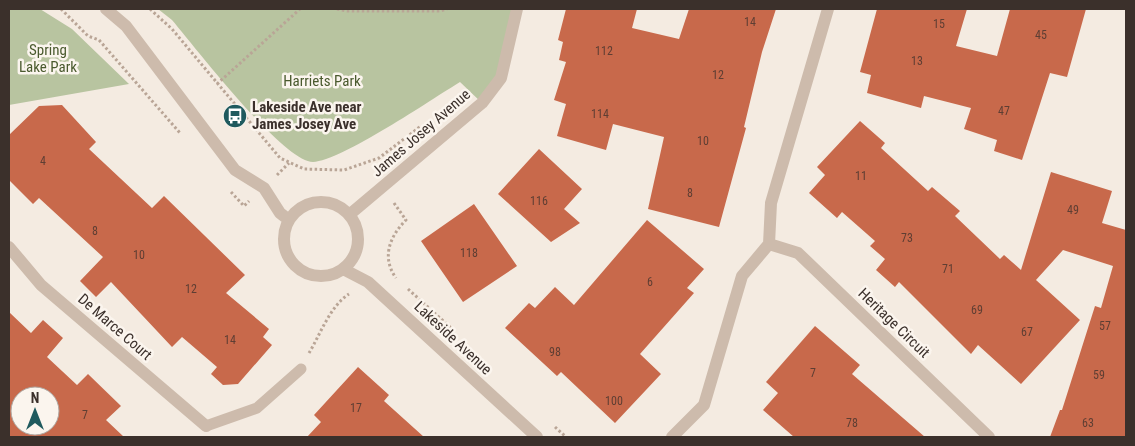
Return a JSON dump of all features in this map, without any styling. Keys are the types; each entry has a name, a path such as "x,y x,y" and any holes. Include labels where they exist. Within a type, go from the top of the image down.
{"street":[{"path":"106,9 126,26 235,170 264,188 280,213 289,220"},
{"name":"James Josey Avenue","path":"349,215 482,103 492,91 501,78 517,9"},
{"path":"672,437 704,405 742,276 769,244 771,203 828,9"},
{"path":"318,202 340,207 356,225 357,249 352,261 343,270 332,275 319,277 306,274 296,267 288,257 284,244 284,232 289,220 302,208 318,202"},
{"name":"Heritage Circuit","path":"769,244 798,253 989,437"},
{"name":"De Marce Court","path":"9,247 41,285 206,426"},
{"name":"Lakeside Avenue","path":"343,270 368,282 537,437"}],"lane":[{"path":"206,426 257,408 300,369"}],"path":[{"path":"150,9 172,29 280,158 304,169 344,170 379,158 426,122"},
{"path":"217,84 300,9"},
{"path":"337,9 440,11 447,9"},
{"path":"363,164 406,220 394,232 389,248 388,262 394,276 458,335"},
{"path":"300,369 343,298 368,282 388,262"},
{"path":"551,424 566,437"}],"green space":[{"name":"Spring Lake Park","path":"9,9 40,9 72,29 129,84 9,105"},
{"name":"Harriets Park","path":"158,9 517,9 501,78 482,103 460,82 364,141 326,159 313,162 299,157 261,124 172,20"}],"building":[{"path":"566,9 637,9 632,28 679,39 689,9 776,9 762,52 744,127 746,128 719,227 648,209 664,137 613,124 606,150 557,136 566,104 554,100 566,62 559,60 563,42 558,40"},
{"path":"877,9 967,9 956,46 997,56 1010,9 1086,9 1067,77 1050,73 1022,160 994,151 997,140 964,129 971,108 924,96 921,108 867,93 871,75 860,72"},
{"path":"62,105 96,142 89,149 152,208 164,196 245,275 226,293 269,329 263,337 272,345 238,384 223,385 211,374 217,367 182,337 172,347 111,282 96,297 80,281 103,257 39,198 33,204 9,180 9,135 39,106"},
{"path":"860,121 885,143 881,148 928,191 932,187 960,211 955,216 1000,259 1004,255 1021,270 1051,172 1112,191 1102,223 1126,230 1126,437 1050,437 1060,410 1062,410 1095,306 1101,308 1113,266 1063,250 1036,280 1080,320 1021,384 978,345 971,354 899,282 895,287 876,270 885,259 870,246 875,241 842,212 837,218 809,193 825,175 817,167"},
{"path":"539,149 582,189 564,209 580,223 551,242 498,194"},
{"path":"474,204 517,266 463,302 421,241"},
{"path":"647,220 704,269 687,288 694,293 640,354 661,374 615,423 561,372 557,376 505,328 529,303 535,308 555,287 574,305"},
{"path":"9,312 31,333 43,320 63,338 47,357 77,385 88,374 121,406 106,420 124,437 9,437"},
{"path":"815,326 860,365 852,374 925,437 794,437 763,410 778,393 766,382"},
{"path":"358,367 389,395 384,401 424,437 307,437 321,422 314,415"}],"place":[{"name":"Lakeside Ave near James Josey Ave","path":"235,116"}]}
